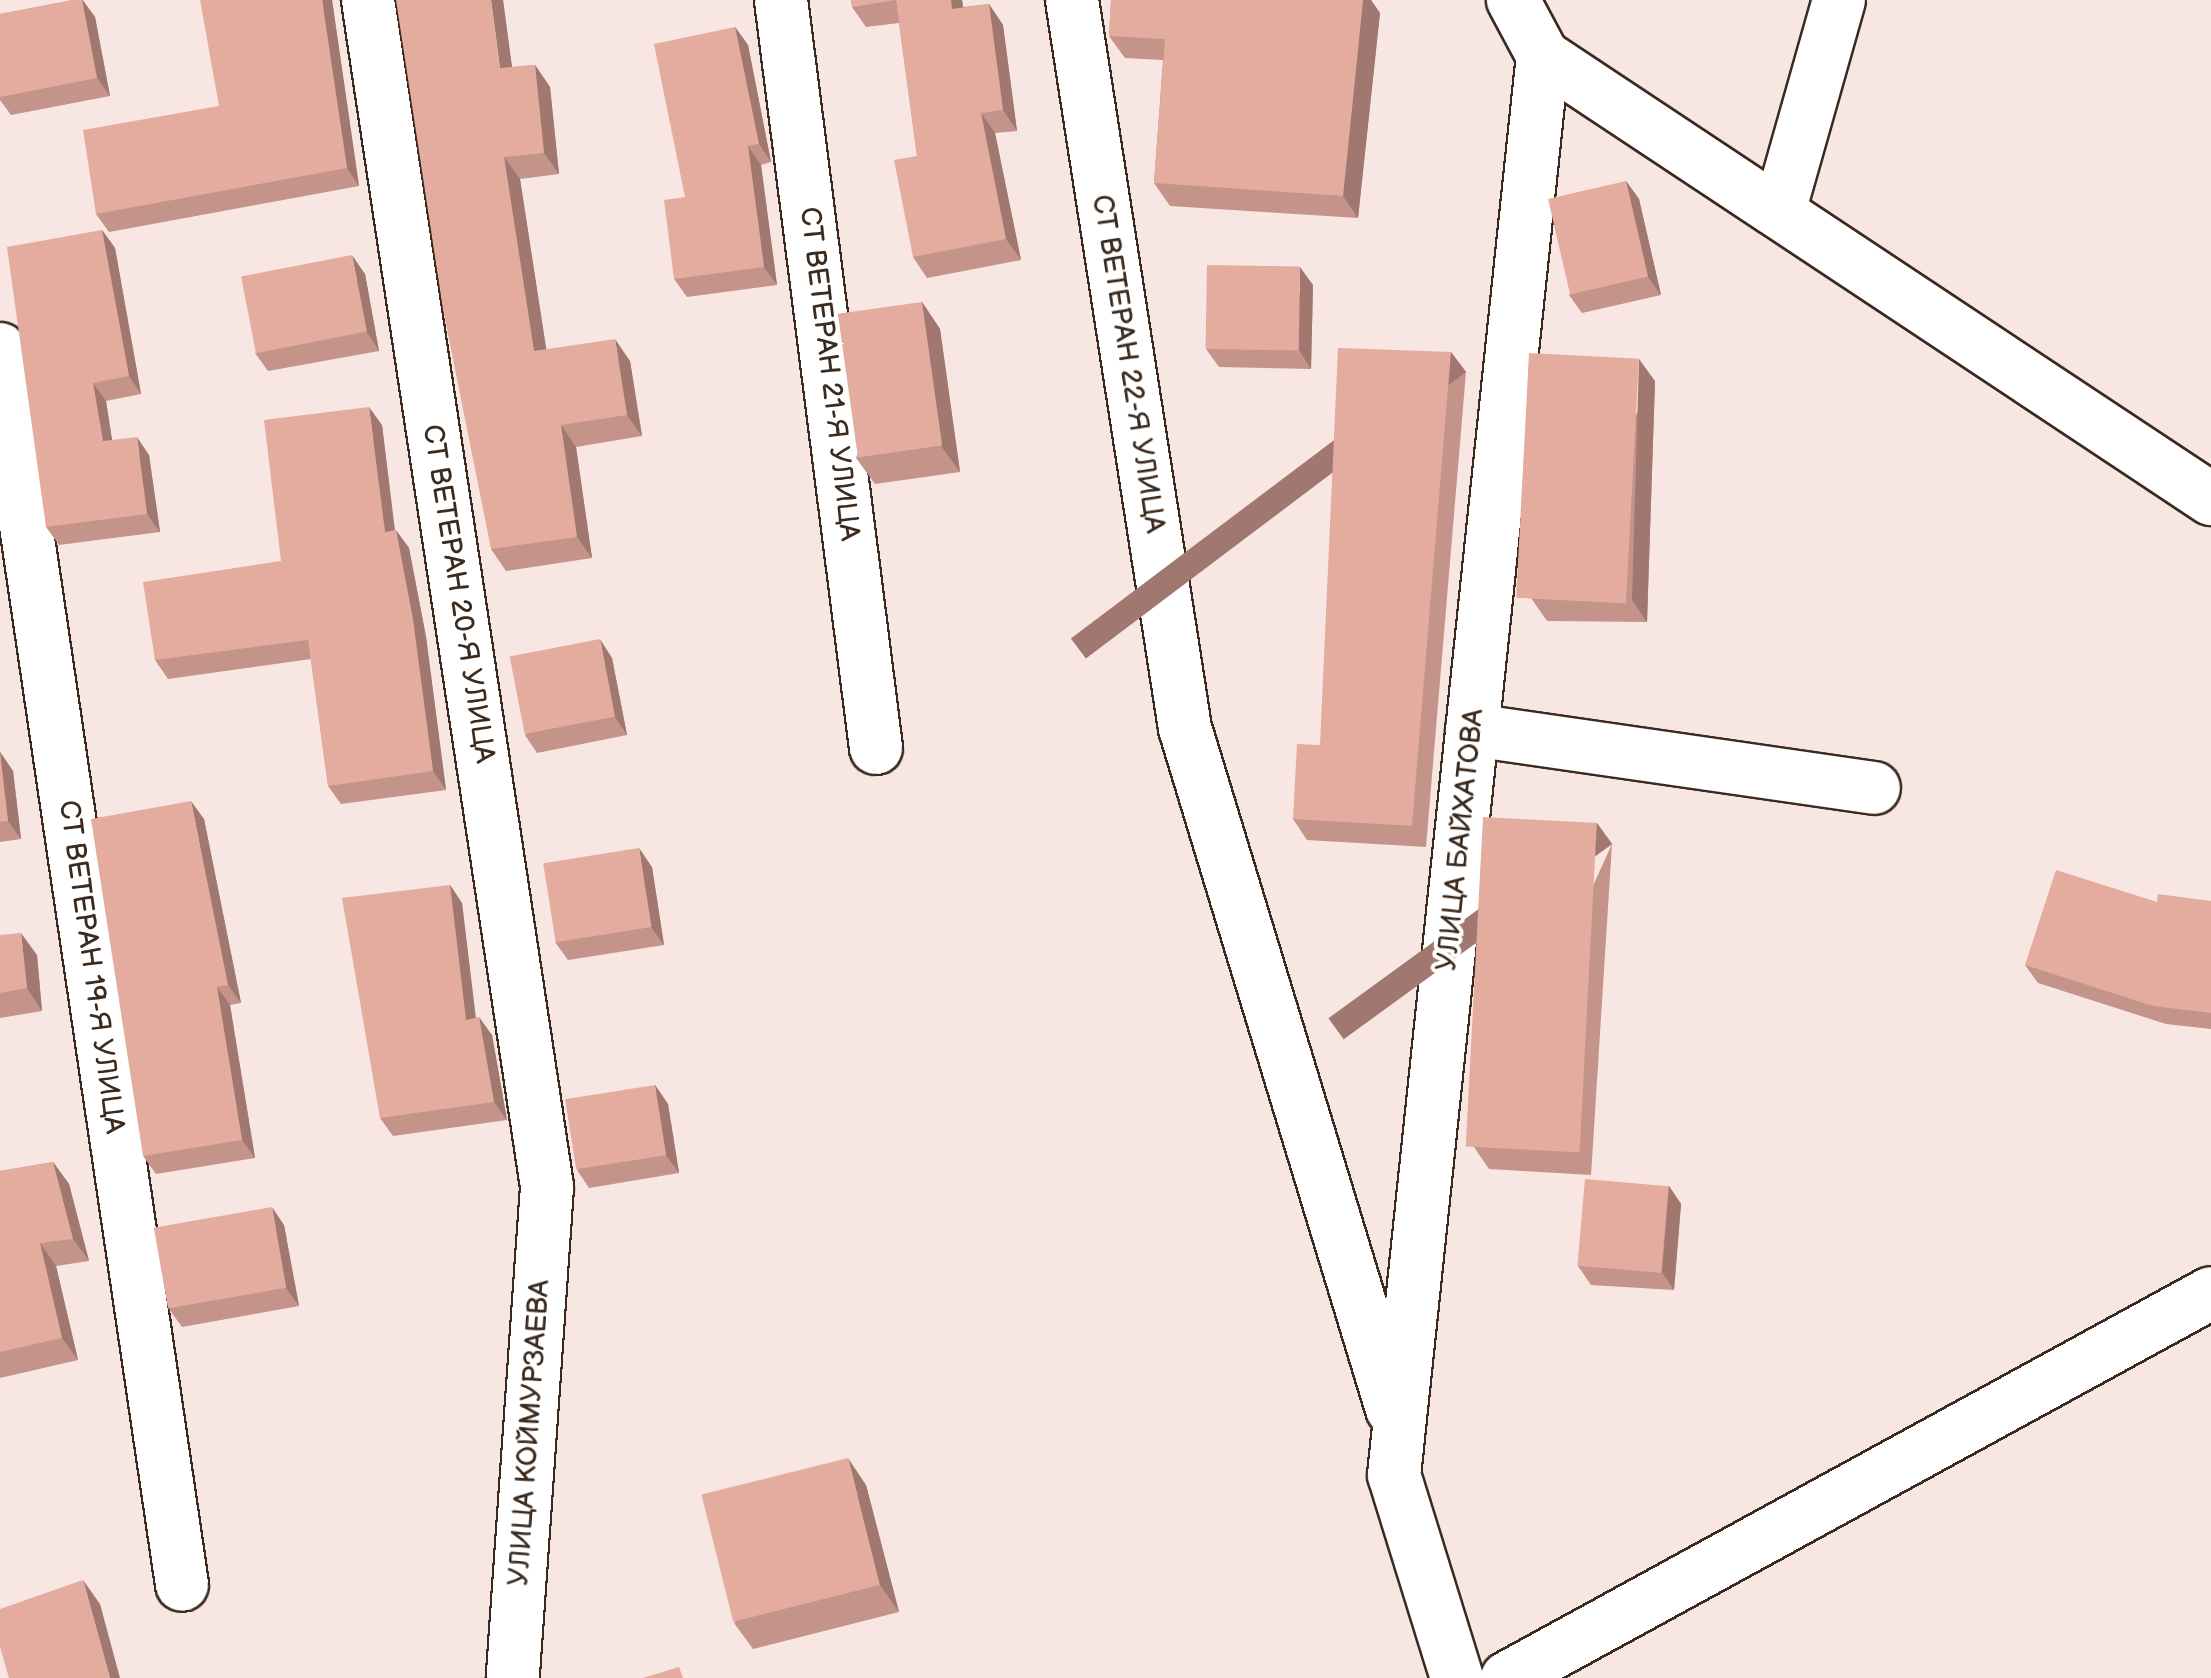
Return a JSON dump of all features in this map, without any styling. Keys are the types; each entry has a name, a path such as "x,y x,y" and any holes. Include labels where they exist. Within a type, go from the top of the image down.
{"street":[{"name":"СТ ВЕТЕРАН 20-Я УЛИЦА","path":"368,0 547,1187"},
{"name":"СТ ВЕТЕРАН 21-Я УЛИЦА","path":"782,0 876,748"},
{"name":"СТ ВЕТЕРАН 22-Я УЛИЦА","path":"1072,0 1185,728 1398,1432"},
{"path":"1513,0 1543,56 2211,499"},
{"path":"1779,212 1840,0"},
{"name":"УЛИЦА БАЙХАТОВА","path":"1458,1678 1394,1475 1543,56"},
{"name":"СТ ВЕТЕРАН 19-Я УЛИЦА","path":"0,349 182,1585"},
{"path":"1472,730 1874,788"},
{"name":"УЛИЦА КОЙМУРЗАЕВА","path":"513,1678 547,1187"},
{"path":"1507,1678 2211,1293"}],"building":[{"path":"82,0 97,78 0,97 0,14"},
{"path":"200,0 322,0 347,168 96,214 83,130 219,106"},
{"path":"396,0 491,0 500,68 535,65 544,153 504,157 534,351 615,339 627,415 561,425 577,537 491,549 443,309"},
{"path":"851,0 896,0 852,7"},
{"path":"896,0 951,0 952,9 989,4 1003,110 981,113 1006,239 913,257 894,160 917,156"},
{"path":"1111,0 1363,0 1343,196 1154,183 1165,39 1109,36"},
{"path":"735,27 759,144 748,146 764,267 674,279 664,200 685,197 654,44"},
{"path":"1626,181 1648,276 1570,294 1548,199"},
{"path":"102,230 129,376 93,383 103,441 137,437 147,514 46,527 7,247"},
{"path":"352,255 367,332 256,353 241,277"},
{"path":"1207,265 1300,267 1299,351 1206,349"},
{"path":"922,302 942,446 858,457 838,314"},
{"path":"1338,348 1451,352 1412,826 1293,819 1297,744 1320,745"},
{"path":"1529,353 1639,359 1626,603 1516,598"},
{"path":"369,407 385,532 396,530 413,619 433,771 328,786 308,640 155,660 143,582 281,561 264,420"},
{"path":"600,639 615,717 525,734 510,657"},
{"path":"0,752 8,821 0,822"},
{"path":"191,801 228,985 217,987 242,1140 143,1156 91,819"},
{"path":"1483,817 1597,823 1580,1153 1466,1147"},
{"path":"639,848 652,927 556,942 543,863"},
{"path":"2056,870 2157,902 2158,894 2211,901 2211,1013 2153,1006 2025,965"},
{"path":"450,885 466,1020 479,1017 494,1102 380,1118 342,898"},
{"path":"21,933 27,988 0,993 0,935"},
{"path":"655,1085 666,1155 576,1169 565,1099"},
{"path":"53,1162 73,1239 40,1243 62,1338 0,1352 0,1171"},
{"path":"1585,1179 1669,1186 1661,1273 1577,1266"},
{"path":"272,1207 286,1288 168,1309 154,1228"},
{"path":"848,1458 880,1585 733,1622 701,1495"},
{"path":"83,1580 110,1678 9,1678 0,1647 0,1609"},
{"path":"679,1667 683,1678 643,1678"}]}
